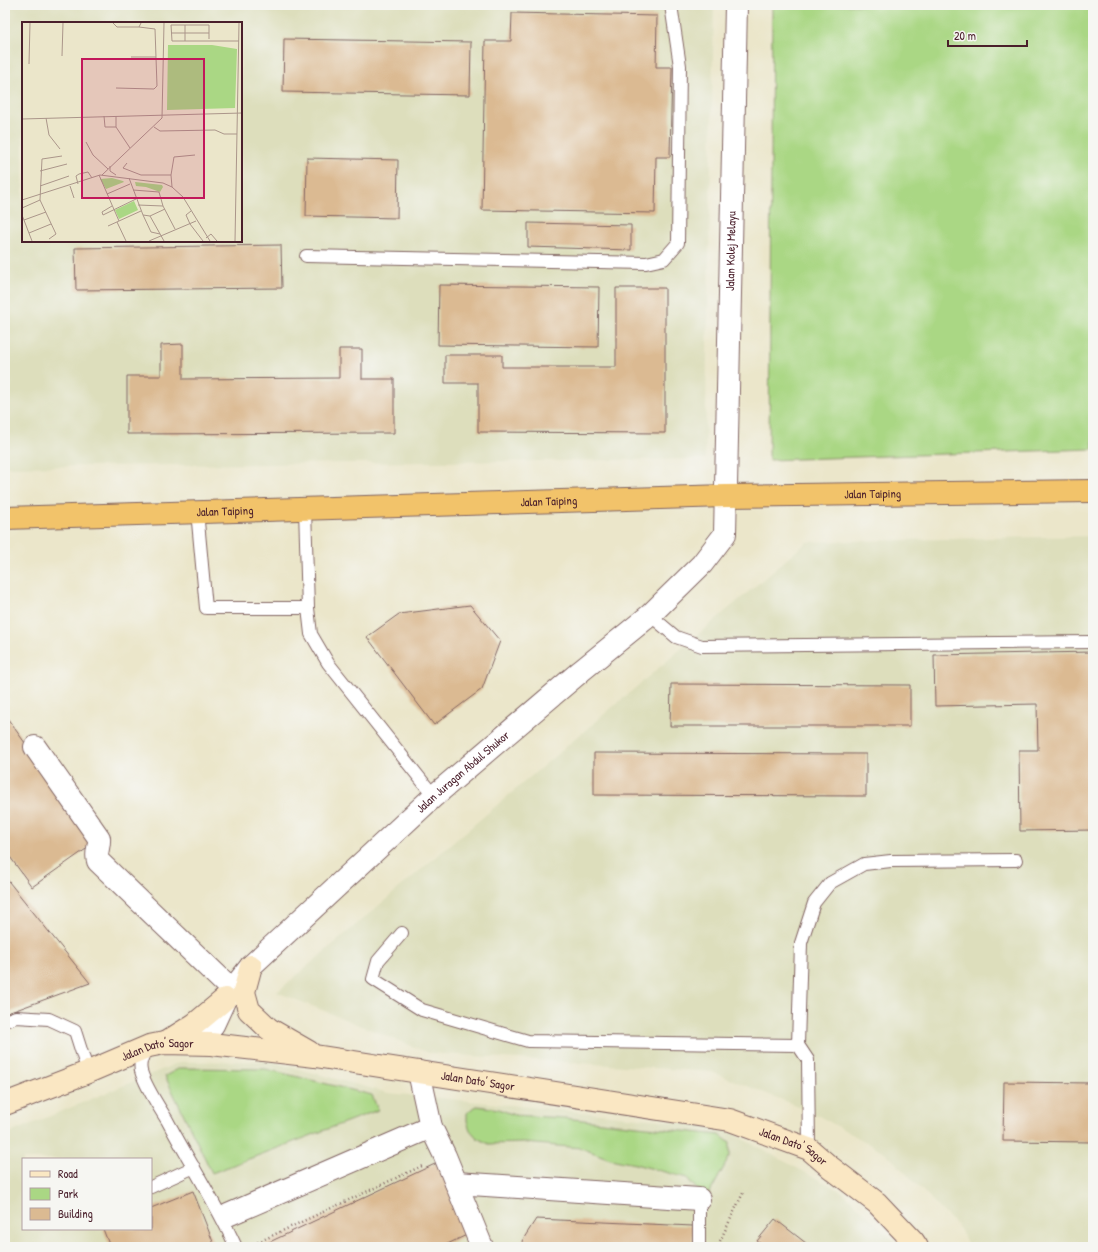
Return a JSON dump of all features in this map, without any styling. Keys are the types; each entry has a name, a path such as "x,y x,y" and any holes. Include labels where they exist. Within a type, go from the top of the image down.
{"highway":[{"name":"Jalan Taiping","path":"5,518 726,496 1093,491"}],"main road":[{"path":"250,966 244,992 249,1010 270,1029 315,1056"},
{"path":"165,1044 195,1024 228,994"},
{"name":"Jalan Dato' Sagor","path":"5,1104 165,1044 211,1044 315,1056 730,1120 809,1149 877,1203 918,1247"}],"street":[{"name":"Jalan Kolej Melayu","path":"726,496 736,5"},
{"name":"Jalan Juragan Abdul Shukor","path":"213,1025 228,994 250,966 434,796 581,671 650,615 702,564 724,534 726,496"},
{"path":"35,747 99,838 97,855 98,861 228,994"},
{"path":"165,1044 213,1025 220,1035 239,1047"},
{"path":"419,1072 431,1127 456,1182 482,1247"},
{"path":"228,1215 431,1127"},
{"path":"456,1182 698,1199"}],"lane":[{"path":"306,256 646,263 664,259 678,243 680,66 671,5"},
{"path":"305,509 308,608 311,634 328,663 434,796"},
{"path":"197,511 206,608 308,608"},
{"path":"650,615 676,637 702,646 1093,642"},
{"path":"809,1149 808,1060 798,1045 801,943 814,902 830,883 864,864 891,861 1016,860"},
{"path":"402,933 378,961 373,979 422,1010 528,1041 798,1045"},
{"path":"5,1021 16,1017 49,1019 75,1031 88,1072"},
{"path":"165,1044 141,1058 141,1070 158,1103 223,1217 236,1247"},
{"path":"152,1187 194,1167"},
{"path":"698,1199 699,1247"}],"path":[{"path":"251,1245 444,1156"},
{"path":"717,1247 743,1193"}],"shaded area":[{"path":"5,5 714,5 705,459 5,467"},
{"path":"1093,536 1093,1247 969,1247 960,1229 886,1153 808,1110 712,1072 429,1053 277,992 807,542"},
{"path":"269,1061 388,1093 689,1123 724,1129 844,1193 892,1239 897,1247 5,1247 5,1135 180,1062"}],"green space":[{"path":"772,5 1093,5 1093,449 769,460"},
{"path":"180,1068 266,1069 372,1095 378,1110 212,1173 165,1076"},
{"path":"477,1106 499,1109 514,1115 564,1118 720,1135 730,1143 730,1156 706,1200 687,1178 610,1159 581,1148 525,1143 489,1144 477,1138 470,1130 467,1121 467,1113"}],"building":[{"path":"512,13 657,16 656,67 672,67 670,157 656,157 655,213 482,210 485,41 511,41"},
{"path":"284,39 471,42 470,95 283,92"},
{"path":"307,158 398,160 397,218 306,216"},
{"path":"528,223 631,225 631,250 528,247"},
{"path":"281,245 282,288 76,290 75,248"},
{"path":"439,285 599,287 598,347 438,345"},
{"path":"616,288 665,288 665,433 478,432 478,383 445,383 445,355 502,355 502,367 616,367"},
{"path":"183,344 183,379 339,378 339,349 362,349 362,379 394,379 394,433 127,434 127,376 161,376 161,345"},
{"path":"470,605 500,641 482,689 434,725 367,637 399,614"},
{"path":"1093,652 1093,830 1020,831 1019,750 1038,750 1037,704 935,706 934,655"},
{"path":"671,684 910,685 910,726 670,726"},
{"path":"5,715 96,842 32,887 5,850"},
{"path":"594,753 866,754 866,796 594,795"},
{"path":"5,877 90,983 5,1014"},
{"path":"1004,1082 1093,1083 1093,1142 1003,1141"},
{"path":"437,1163 471,1233 441,1247 259,1247"},
{"path":"193,1191 215,1247 110,1247 103,1230 152,1230 152,1208"},
{"path":"536,1219 693,1226 693,1247 524,1247 522,1241"},
{"path":"775,1219 811,1247 763,1247 764,1246 757,1241"}]}
